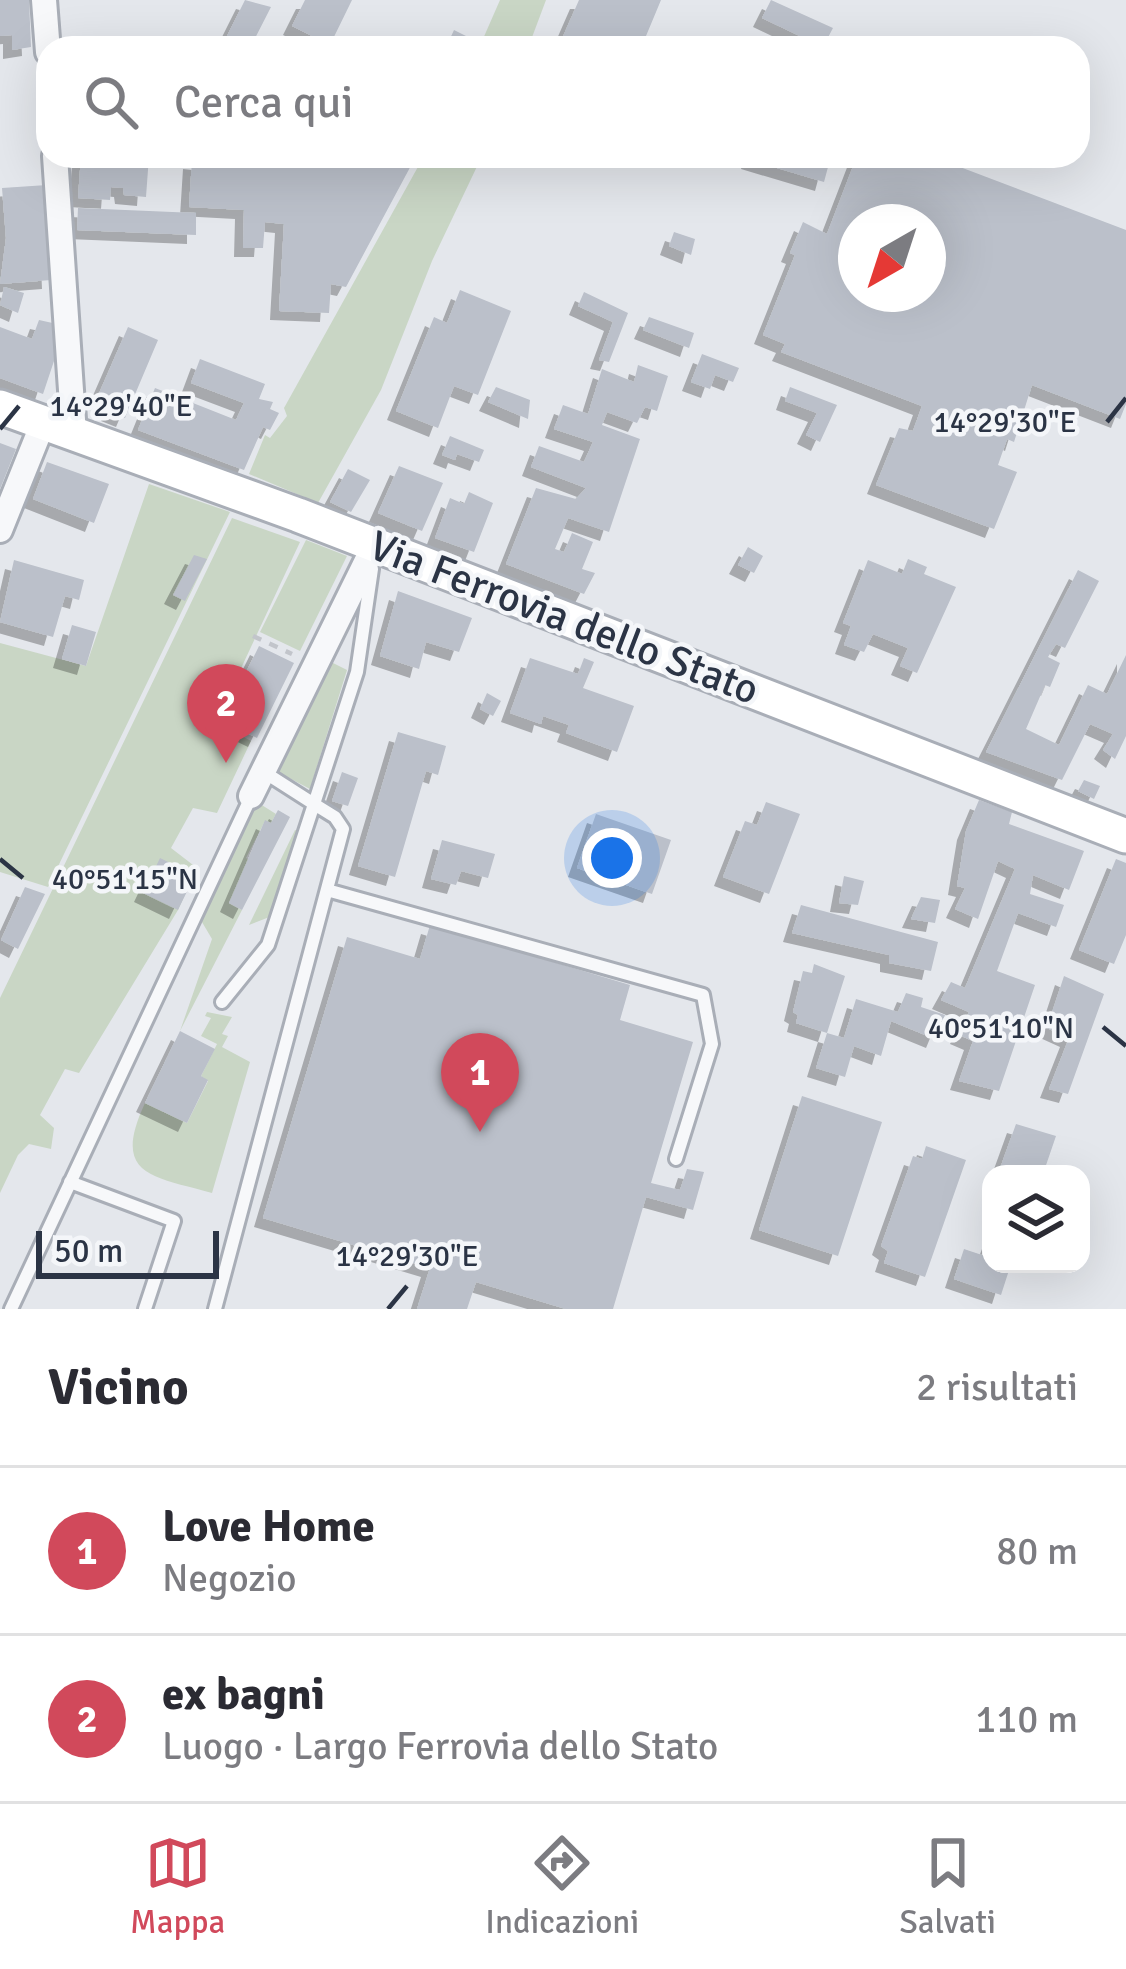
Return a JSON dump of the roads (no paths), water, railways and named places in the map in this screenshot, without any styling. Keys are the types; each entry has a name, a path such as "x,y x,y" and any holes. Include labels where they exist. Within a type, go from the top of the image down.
{"main road":[{"name":"Via Ferrovia dello Stato","path":"0,407 375,544 1126,836"}],"street":[{"path":"44,0 47,36"},
{"path":"0,530 58,429 55,168"},
{"path":"251,796 375,544"}],"lane":[{"path":"222,1003 268,945 357,671 375,544"},
{"path":"215,1309 343,830 335,817 263,771"},
{"path":"11,1309 251,796"},
{"path":"327,890 703,995 712,1045 676,1159"},
{"path":"70,1182 174,1221 146,1309"}],"place":[{"name":"ex bagni","path":"226,763"},
{"name":"Love Home","path":"480,1132"}]}
